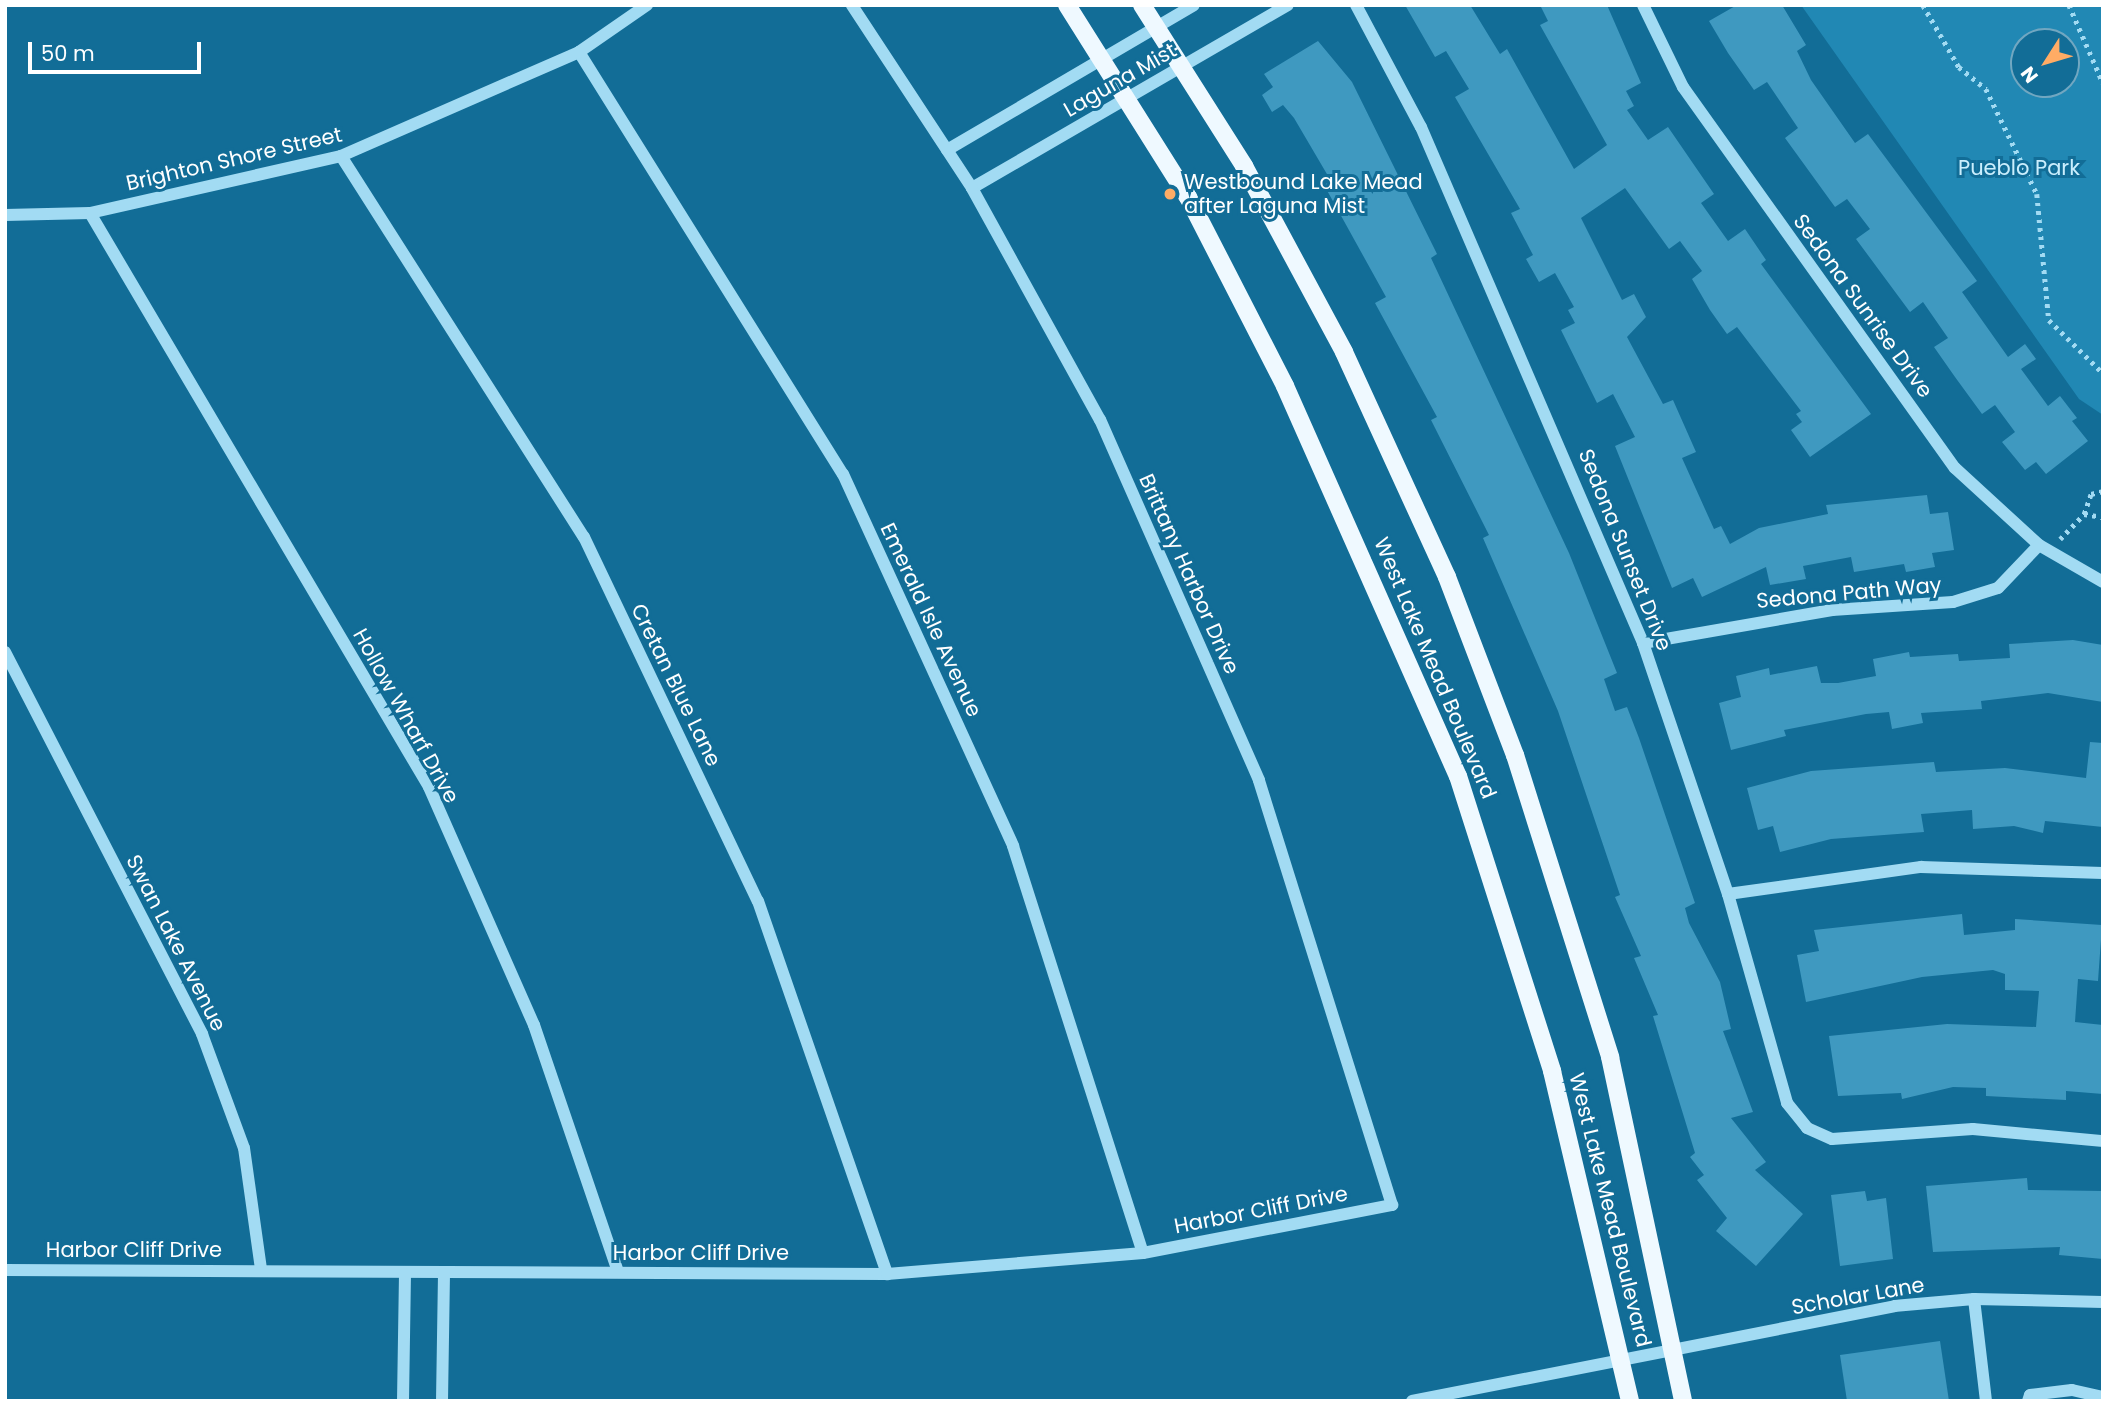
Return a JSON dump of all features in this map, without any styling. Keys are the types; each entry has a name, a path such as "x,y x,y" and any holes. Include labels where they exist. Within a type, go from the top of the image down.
{"main road":[{"name":"West Lake Mead Boulevard","path":"1067,5 1129,96 1285,386 1458,776 1527,981 1623,1360 1630,1401"},
{"name":"West Lake Mead Boulevard","path":"1142,5 1244,166 1344,352 1452,590 1515,755 1610,1057 1674,1350 1682,1401"}],"street":[{"name":"Brighton Shore Street","path":"5,215 90,213 341,156 579,52 647,5"},
{"name":"Brittany Harbor Drive","path":"852,5 972,188 1100,420 1259,780 1392,1205"},
{"name":"Laguna Mist","path":"947,150 1104,61 1194,5"},
{"name":"Laguna Mist","path":"972,188 1288,5"},
{"name":"Sedona Sunset Drive","path":"1356,5 1421,127 1643,643 1728,894 1787,1103 1807,1129 1832,1139 1973,1129 2103,1140"},
{"name":"Sedona Sunrise Drive","path":"1643,5 1683,88 1955,468 2039,545 2103,582"},
{"name":"Emerald Isle Avenue","path":"579,52 843,474 1013,846 1143,1253"},
{"name":"Cretan Blue Lane","path":"341,156 584,537 758,901 887,1274"},
{"name":"Hollow Wharf Drive","path":"90,213 429,787 534,1025 618,1272"},
{"name":"Sedona Path Way","path":"1643,643 1832,610 1953,602 1998,588 2039,545"},
{"name":"Swan Lake Avenue","path":"5,652 202,1034 244,1148 261,1269"},
{"path":"1728,894 1922,867 2103,873"},
{"name":"Harbor Cliff Drive","path":"5,1270 261,1269 405,1274 887,1274 1143,1253 1392,1205"},
{"path":"403,1401 405,1274"},
{"path":"442,1401 444,1274"},
{"name":"Scholar Lane","path":"1412,1401 1894,1306 1974,1299 2103,1302"},
{"path":"1974,1299 1986,1401"},
{"path":"2028,1401 2029,1395 2072,1390 2103,1397"}],"path":[{"path":"1923,5 1959,67 1986,89 2037,194 2049,320 2103,373"},
{"path":"2069,5 2103,83"},
{"path":"2051,552 2084,514 2091,494 2103,491"},
{"path":"2084,514 2103,517"}],"green space":[{"name":"Pueblo Park","path":"1801,5 2103,5 2103,415 2079,399"}],"building":[{"path":"1405,5 1470,5 1500,54 1507,49 1574,169 1607,145 1540,25 1548,21 1540,5 1607,5 1641,83 1626,91 1634,106 1627,110 1648,140 1668,127 1714,194 1701,203 1728,241 1745,229 1766,260 1761,264 1871,414 1810,457 1791,430 1802,422 1796,414 1801,411 1737,327 1727,334 1692,279 1702,271 1680,241 1669,249 1625,188 1581,218 1622,300 1634,294 1646,317 1627,337 1663,404 1673,400 1696,452 1682,458 1714,529 1721,526 1730,544 1759,528 1828,514 1826,505 1927,495 1930,514 1948,512 1954,550 1932,553 1935,567 1906,572 1904,564 1854,572 1851,557 1803,566 1806,579 1770,585 1766,567 1702,597 1693,578 1672,588 1615,446 1635,437 1613,394 1597,403 1561,330 1575,323 1568,310 1574,307 1555,273 1539,282 1526,259 1533,255 1511,213 1520,209 1455,97 1469,89 1446,51 1435,57"},
{"path":"1737,5 1782,5 1806,45 1797,51 1811,80 1855,143 1868,134 1977,281 1962,292 2008,357 2025,344 2036,359 2021,369 2048,406 2060,396 2077,418 2072,421 2088,441 2046,474 2036,462 2025,470 2002,442 2015,432 1995,405 1982,414 1934,347 1948,338 1923,302 1910,312 1856,239 1870,229 1847,199 1835,207 1785,138 1798,128 1767,82 1754,90 1728,53 1709,21"},
{"path":"1318,41 1352,82 1437,254 1431,258 1569,553 1617,673 1604,679 1615,711 1627,707 1639,738 1695,903 1685,908 1689,923 1720,982 1731,1029 1723,1031 1753,1112 1731,1118 1766,1162 1755,1170 1803,1214 1756,1266 1716,1231 1727,1218 1697,1180 1704,1175 1690,1157 1695,1153 1653,1016 1658,1015 1634,958 1641,956 1615,897 1620,895 1558,711 1483,538 1489,535 1431,420 1437,417 1375,303 1386,297 1324,185 1331,181 1294,118 1283,105 1272,112 1262,95 1273,87 1264,74"},
{"path":"2073,640 2103,645 2103,702 2048,693 1981,701 1982,709 1921,713 1923,723 1892,729 1889,712 1866,714 1784,730 1786,736 1731,750 1719,703 1741,697 1736,676 1769,668 1770,675 1817,666 1821,683 1838,683 1876,676 1873,659 1909,652 1910,657 1958,654 1959,661 2010,658 2009,644"},
{"path":"2090,742 2103,743 2103,827 2045,821 2043,833 2014,826 1973,829 1972,810 1921,814 1924,832 1831,839 1780,852 1773,826 1758,830 1747,788 1811,771 1934,762 1936,772 2005,768 2086,778"},
{"path":"1962,914 1964,935 2015,930 2015,919 2102,925 2098,981 2078,979 2075,1022 2103,1025 2103,1094 2066,1091 2066,1100 1986,1096 1986,1088 1953,1087 1902,1099 1901,1093 1838,1096 1829,1036 1947,1024 2036,1027 2039,991 2005,990 2005,974 1993,970 1922,977 1806,1002 1797,955 1819,951 1814,930"},
{"path":"2027,1178 2028,1190 2103,1191 2103,1259 2059,1255 2060,1247 1933,1252 1926,1186"},
{"path":"1865,1191 1867,1201 1886,1198 1893,1259 1840,1266 1831,1195"},
{"path":"1940,1341 1949,1401 1847,1401 1840,1355"}],"place":[{"name":"Westbound Lake Mead after Laguna Mist","path":"1170,194"}]}
